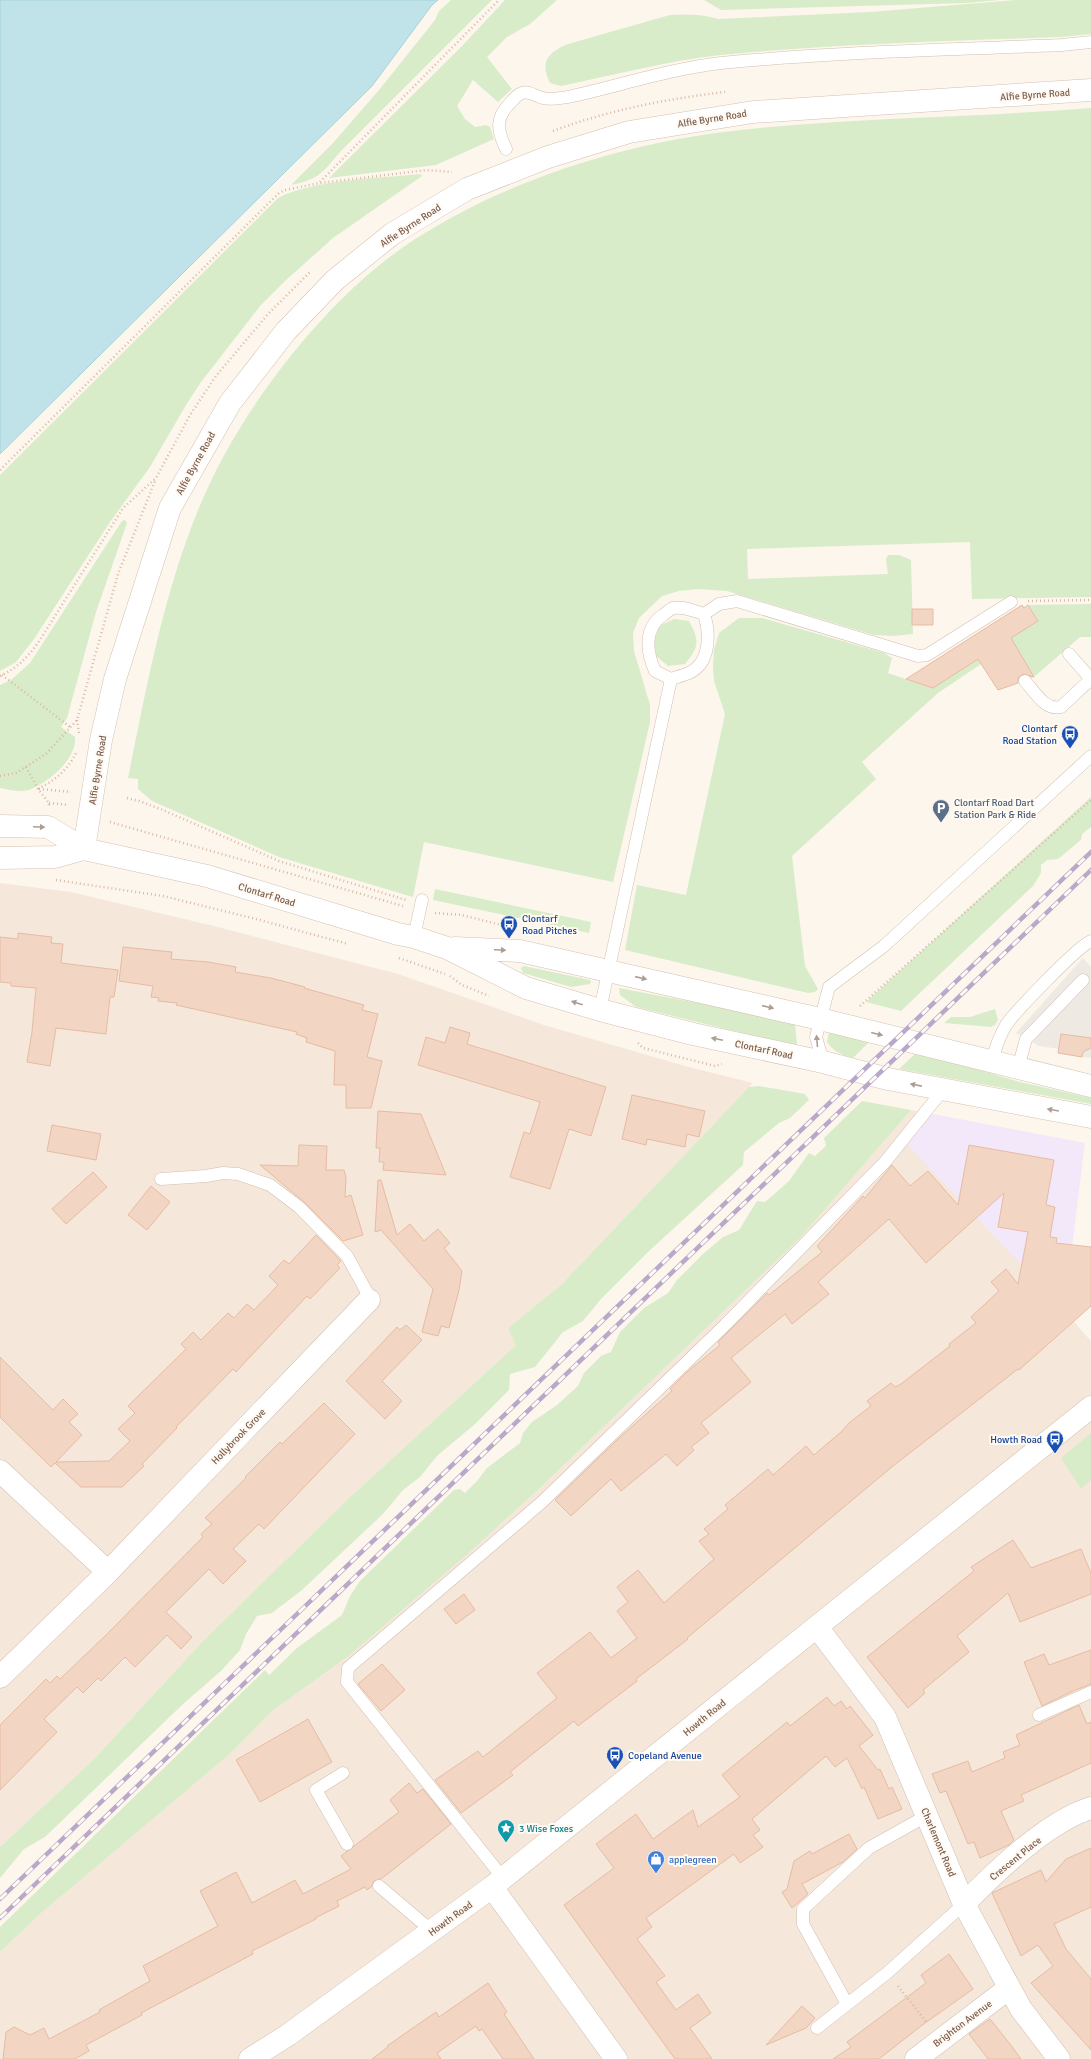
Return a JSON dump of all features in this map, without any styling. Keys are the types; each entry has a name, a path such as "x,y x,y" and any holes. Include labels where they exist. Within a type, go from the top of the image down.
{"main road":[{"name":"Alfie Byrne Road","path":"84,849 101,740 115,680 170,508 230,403 286,331 335,280 392,234 467,189 548,157 629,132 753,112 1091,90"},
{"name":"Clontarf Road","path":"0,826 48,827 84,849 207,876 398,934 414,937 447,948 526,988 600,1010 692,1034 823,1062 888,1079 1091,1117"},
{"name":"Clontarf Road","path":"0,858 15,859 54,857 84,849"},
{"name":"Clontarf Road","path":"447,948 520,951 820,1019 1091,1086"},
{"name":"Hollybrook Grove","path":"0,1677 108,1572 368,1300"},
{"name":"Howth Road","path":"250,2059 288,2035 498,1883 1091,1407"},
{"path":"0,1471 108,1572"},
{"name":"Charlemont Road","path":"817,1627 885,1717 964,1904 1021,2009 1058,2059"},
{"name":"Crescent Place","path":"964,1904 986,1881 1029,1844 1078,1812 1091,1808"},
{"path":"498,1883 616,2059"},
{"name":"Brighton Avenue","path":"916,2059 1009,1988"}],"lane":[{"path":"506,149 499,131 500,117 504,109 520,94 525,92 542,98 566,97 679,70 720,63 859,54 1062,45 1091,42"},
{"path":"704,614 719,604 737,601 918,656 927,655 1011,602"},
{"path":"672,608 685,608 704,614 708,626 708,644 701,662 691,672 671,678 655,671 649,658 647,639 654,621 672,608"},
{"path":"1025,681 1049,707 1055,708 1061,706 1091,679 1069,654"},
{"path":"600,1010 671,678"},
{"path":"823,1062 816,1037 829,987 884,946 1091,756"},
{"path":"414,937 421,905"},
{"path":"992,1062 998,1041 1006,1025 1077,952 1091,942"},
{"path":"1018,1068 1026,1039 1083,980"},
{"path":"498,1883 347,1682 348,1668 542,1502 713,1336 823,1227 885,1162 943,1090"},
{"path":"161,1179 206,1176 223,1173 238,1174 270,1185 299,1207 347,1256 369,1296 368,1300"},
{"path":"1039,1715 1091,1692"},
{"path":"342,1773 316,1790 347,1844"},
{"path":"847,2004 803,1924 803,1909 869,1848 928,1816"},
{"path":"379,1886 432,1931"},
{"path":"817,2028 887,1973 964,1904"}],"path":[{"path":"320,183 499,0"},
{"path":"551,131 581,120 628,108 666,100 729,92"},
{"path":"446,175 459,169"},
{"path":"0,470 279,193 285,190 320,183 427,170 452,172"},
{"path":"79,734 77,720 118,574 156,478 190,415 216,376 269,312 315,268"},
{"path":"70,727 1,676 13,670 34,648 123,508 156,478"},
{"path":"1011,602 1091,600"},
{"path":"0,776 16,772 46,754 77,720"},
{"path":"38,789 54,781 70,765 78,749"},
{"path":"26,767 38,789 49,803 67,804"},
{"path":"38,789 71,792"},
{"path":"127,798 163,810 279,861 421,905"},
{"path":"858,1008 1091,800"},
{"path":"145,833 421,905"},
{"path":"52,879 163,896 318,936"},
{"path":"887,1973 940,2040"}],"shaded area":[{"path":"0,883 71,892 214,926 398,974 544,1025 685,1066 753,1083 561,1285 508,1328 517,1344 347,1500 203,1641 94,1759 0,1847"},
{"path":"1083,958 1091,967 1091,1058 1058,1053 1059,1049 1039,1046 1016,1033"},
{"path":"911,1110 928,1113 1051,1296 1091,1341 1091,2059 0,2059 0,1952 39,1915 231,1753 271,1712 351,1654 471,1551 542,1486 801,1237"},
{"path":"928,1113 1085,1143 1066,1296 1051,1296 904,1141"}],"green space":[{"path":"451,0 492,0 342,150 320,174 309,180 291,185 333,143 379,90 435,20 439,11"},
{"path":"505,0 557,0 530,24 507,37 487,57 512,89 498,102 473,80 457,106 465,119 475,127 486,125 490,127 494,139 436,165 329,178 463,45"},
{"path":"704,0 999,0 967,3 721,10"},
{"path":"1016,0 1091,0 1091,34 1062,37 849,46 721,55 661,65 561,86 550,83 547,76 547,59 561,47 670,15 682,14 706,16 718,19 870,12"},
{"path":"1091,108 1091,597 972,599 970,542 747,549 748,579 888,574 886,559 888,555 899,555 911,560 913,634 894,636 874,635 727,591 698,589 679,591 662,596 639,618 633,633 634,651 650,705 650,722 613,882 424,842 413,897 279,857 152,801 138,789 138,779 128,778 151,666 170,590 195,518 226,451 268,386 292,354 318,324 345,295 402,248 439,225 478,204 518,186 560,170 603,157 689,137 777,126"},
{"path":"420,174 422,176 333,238 285,281 260,306 201,382 150,467 110,522 34,639 16,662 0,671 0,475 278,198 309,187 347,181"},
{"path":"125,520 127,523 96,612 67,718 61,727 75,737 72,753 60,769 38,786 23,791 0,788 0,685 11,680 30,663 122,521"},
{"path":"1091,604 1091,637 1080,637 1034,677 998,690 981,664 938,693 862,762 876,779 792,856 805,966 818,989 815,992 808,993 625,950 637,885 686,895 725,714 714,681 714,650 719,633 739,618 762,618 884,653 892,658 888,673 917,683 922,667 922,669 1038,620 1028,605"},
{"path":"674,619 689,621 695,634 696,644 693,653 685,664 668,666 656,656 654,641 659,626"},
{"path":"1091,797 1091,827 1082,834 1081,840 1058,859 1047,860 1041,865 1041,873 1033,886 901,1011 866,1002"},
{"path":"435,889 591,922 589,933 433,900"},
{"path":"524,966 590,980 591,982 590,984 571,987 523,973 521,968"},
{"path":"619,988 792,1021 795,1024 797,1045 796,1046 636,1007 620,995"},
{"path":"995,1009 998,1020 995,1025 991,1027 944,1023 951,1017 970,1017"},
{"path":"829,1032 871,1040 853,1058 838,1053 832,1048 827,1042"},
{"path":"917,1052 968,1065 1020,1082 1091,1098 1091,1104 899,1069"},
{"path":"759,1086 805,1094 809,1100 790,1118 779,1123 744,1152 743,1165 648,1252 601,1299 583,1321 563,1332 535,1367 510,1374 509,1390 475,1424 437,1456 420,1477 403,1490 384,1513 302,1590 272,1613 257,1616 246,1634 240,1650 221,1671 182,1705 45,1837 24,1849 0,1878 0,1847 94,1759 203,1641 347,1500 516,1345 508,1328 561,1285 749,1087"},
{"path":"862,1101 911,1110 801,1237 542,1486 471,1551 351,1654 271,1712 231,1753 39,1915 0,1952 0,1927 265,1670 269,1675 297,1648 342,1615 350,1596 360,1581 454,1490 460,1489 465,1493 487,1468 520,1443 523,1433 532,1422 557,1405 578,1386 584,1373 601,1356 611,1352 620,1332 644,1308 668,1293 677,1280 704,1253 723,1237 739,1230 757,1201 765,1202 789,1181 809,1153 815,1156 826,1146 824,1138"},
{"path":"1091,1433 1091,1480 1081,1489 1061,1458"}],"water":[{"path":"0,0 438,0 432,5 372,86 0,454"}],"building":[{"path":"1022,605 1024,608 1028,605 1038,621 1011,638 1034,677 1023,674 1018,678 1018,683 998,690 978,659 933,688 906,679"},
{"path":"912,609 933,609 933,625 912,625"},
{"path":"18,933 52,937 51,943 63,944 61,963 118,970 114,997 110,997 106,1034 56,1028 50,1066 27,1062 32,1032 36,988 11,986 11,983 0,982 0,937 18,939"},
{"path":"123,947 172,952 171,959 208,962 236,967 235,972 271,978 305,987 304,988 364,1005 362,1010 378,1014 367,1057 382,1061 371,1108 346,1108 346,1085 334,1085 335,1051 306,1042 307,1038 296,1034 297,1032 176,1005 177,1003 158,1001 159,998 151,997 153,986 119,981"},
{"path":"450,1027 470,1033 467,1044 606,1087 591,1136 569,1129 550,1189 510,1177 524,1132 530,1134 540,1102 418,1065 426,1037 445,1043"},
{"path":"1061,1034 1091,1038 1091,1048 1083,1052 1082,1057 1058,1053"},
{"path":"632,1095 705,1111 699,1137 687,1134 685,1147 647,1139 646,1145 622,1139"},
{"path":"378,1111 421,1114 446,1175 383,1170 384,1162 379,1162 380,1148 376,1148"},
{"path":"52,1125 101,1134 96,1160 47,1151"},
{"path":"299,1145 327,1146 326,1170 344,1170 346,1177 345,1197 351,1195 363,1235 343,1241 304,1202 260,1165 298,1166"},
{"path":"969,1145 1054,1160 1046,1205 1055,1207 1050,1237 1057,1238 1056,1243 1091,1247 1091,1306 1019,1370 1018,1369 893,1466 687,1638 688,1639 636,1679 637,1681 578,1726 574,1721 510,1772 513,1775 461,1813 435,1780 478,1751 483,1757 557,1698 537,1673 590,1632 611,1658 637,1638 617,1611 628,1602 617,1587 638,1570 664,1603 714,1559 699,1541 709,1534 704,1529 728,1509 725,1505 768,1469 773,1475 806,1446 814,1455 841,1432 850,1422 871,1406 867,1401 891,1383 895,1387 901,1384 950,1346 949,1344 976,1323 971,1317 999,1291 991,1282 1006,1269 1018,1284 1028,1232 998,1227 1004,1193 926,1263 889,1219 818,1282 829,1294 792,1324 785,1314 731,1358 751,1382 701,1423 709,1433 691,1447 694,1450 677,1466 666,1454 621,1491 611,1479 571,1516 555,1500 618,1439 672,1391 670,1389 687,1372 720,1345 718,1342 767,1293 769,1295 822,1252 817,1246 863,1196 865,1198 892,1165 910,1186 928,1171 958,1205"},
{"path":"93,1172 107,1187 66,1224 52,1209"},
{"path":"378,1180 381,1180 397,1235 410,1224 424,1241 438,1229 450,1243 444,1248 462,1271 459,1290 449,1328 441,1326 438,1336 422,1332 433,1289 381,1230 375,1232"},
{"path":"151,1186 170,1202 147,1230 128,1215"},
{"path":"316,1235 341,1261 337,1265 340,1268 310,1299 307,1296 236,1372 233,1369 176,1427 177,1428 142,1464 144,1466 122,1487 81,1487 55,1463 51,1467 0,1417 0,1357 53,1410 63,1399 78,1414 69,1422 82,1435 56,1462 109,1461 130,1441 118,1429 135,1413 128,1406 186,1349 181,1344 193,1332 201,1340 228,1313 234,1318 247,1304 254,1310 278,1285 269,1276 284,1260 289,1264"},
{"path":"406,1325 422,1340 382,1381 402,1401 385,1419 346,1381 397,1327 400,1330"},
{"path":"324,1403 355,1434 264,1529 259,1524 233,1549 246,1561 223,1584 209,1569 166,1612 192,1637 181,1649 167,1635 135,1667 125,1657 101,1681 98,1678 83,1693 77,1687 44,1719 57,1732 0,1790 0,1725 46,1679 50,1683 57,1676 60,1679 105,1636 203,1537 201,1534 212,1524 205,1518 280,1442 282,1444"},
{"path":"1013,1540 1031,1568 1081,1549 1091,1573 1091,1594 1020,1622 1008,1593 957,1636 969,1652 923,1690 925,1693 908,1708 867,1657 974,1571 971,1567"},
{"path":"464,1594 475,1610 456,1624 444,1609"},
{"path":"1091,1650 1091,1684 1042,1706 1024,1662 1044,1654 1049,1665"},
{"path":"382,1664 405,1690 381,1711 358,1684"},
{"path":"827,1697 834,1706 841,1701 847,1709 850,1706 873,1735 859,1746 878,1770 880,1769 889,1789 892,1787 902,1809 878,1819 864,1787 862,1789 847,1758 835,1767 826,1756 752,1819 760,1830 753,1835 763,1847 740,1863 734,1854 646,1918 652,1927 637,1939 665,1976 656,1982 676,2010 698,1994 711,2013 690,2028 712,2059 675,2059 564,1905 614,1868 596,1844 636,1814 653,1839 693,1810 698,1827 740,1797 722,1775 787,1722 790,1726"},
{"path":"1079,1705 1087,1724 1091,1722 1091,1763 1021,1795 1024,1801 1001,1811 1014,1840 1009,1845 980,1858 974,1842 968,1844 946,1791 940,1793 932,1774 968,1761 972,1772 1005,1758 1003,1752 1020,1745 1016,1735"},
{"path":"308,1719 332,1762 260,1802 236,1760"},
{"path":"409,1783 417,1793 423,1789 451,1824 381,1879 374,1881 372,1886 367,1890 365,1887 337,1901 339,1906 252,1951 253,1954 141,2013 142,2015 86,2045 89,2051 75,2059 3,2059 6,2032 14,2027 30,2035 44,2028 49,2039 100,2012 99,2010 150,1981 143,1966 218,1926 200,1891 236,1872 252,1903 295,1880 303,1894 351,1869 341,1856 399,1812 390,1800"},
{"path":"849,1834 857,1849 843,1862 802,1884 808,1894 792,1908 782,1892 787,1889 794,1861 810,1851 812,1854"},
{"path":"1091,1848 1091,1907 1054,1924 1066,1949 1091,1979 1091,2050 1031,1983 1053,1966 1038,1945 1021,1956 992,1893 1041,1870 1046,1882 1066,1859"},
{"path":"949,1954 973,1989 921,2026 879,2059 833,2059 851,2047 847,2042 926,1983 921,1975"},
{"path":"488,1983 507,2012 504,2014 534,2059 503,2059 482,2029 479,2031 476,2026 437,2053 441,2059 372,2059 388,2047 387,2046 436,2012 439,2017"},
{"path":"802,2006 815,2018 806,2028 766,2045"},
{"path":"990,2019 1021,2059 988,2059 969,2034"}],"railway":[{"path":"0,1899 1091,852"},
{"path":"0,1918 1091,870"}],"place":[{"name":"Clontarf Road Station","path":"1070,749"},
{"name":"Clontarf Road Dart Station Park & Ride","path":"941,823"},
{"name":"Clontarf Road Pitches","path":"509,939"},
{"name":"Howth Road","path":"1055,1454"},
{"name":"Copeland Avenue","path":"615,1770"},
{"name":"3 Wise Foxes","path":"506,1843"},
{"name":"applegreen","path":"656,1874"}]}
